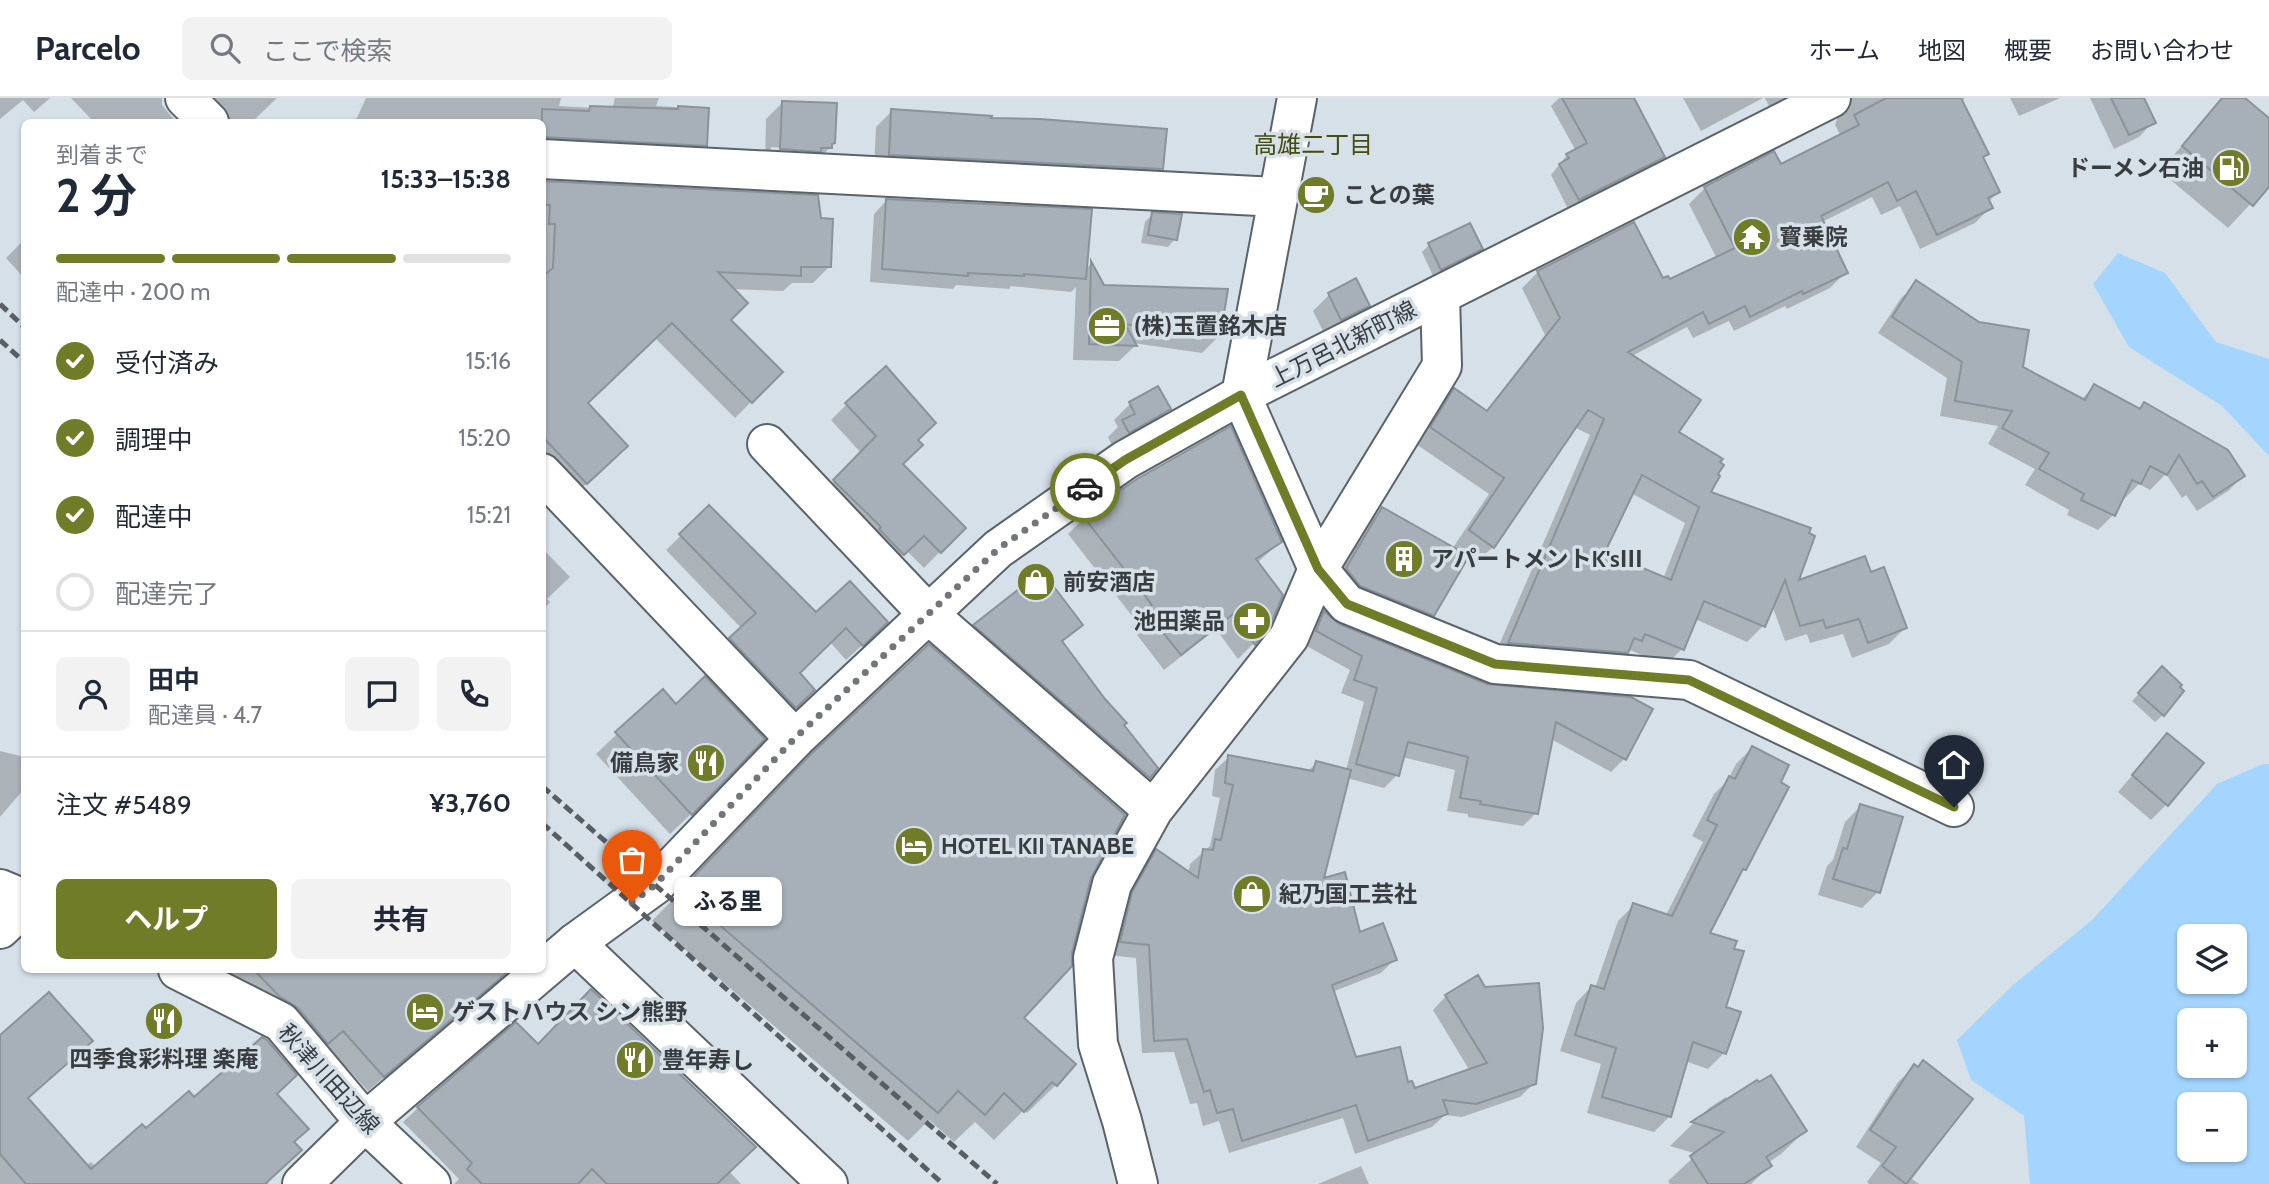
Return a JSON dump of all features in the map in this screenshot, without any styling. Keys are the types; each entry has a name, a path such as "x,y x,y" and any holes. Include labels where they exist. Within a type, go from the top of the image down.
{"street":[{"path":"185,98 206,119"},
{"name":"上万呂北新町線","path":"546,968 575,943 655,885 795,738 998,549 1114,467 1241,395 1831,98"},
{"path":"1295,100 1241,395 1318,569 1347,604 1495,664 1689,680 1954,807"},
{"path":"546,159 1278,197"},
{"path":"1138,1184 1098,1044 1093,958 1112,884 1153,810 1289,637 1318,569 1442,366 1440,295"},
{"path":"767,443 928,614 1153,810"},
{"path":"546,477 795,738"},
{"path":"0,889 21,898"},
{"path":"0,929 21,909"},
{"path":"575,943 816,1180"},
{"name":"秋津川田辺線","path":"184,973 281,1022 365,1122 431,1184"},
{"name":"上万呂北新町線","path":"302,1184 365,1122 540,973"}],"shaded area":[{"path":"2118,253 2165,273 2216,342 2269,359 2269,456 2222,406 2129,347 2093,284"},
{"path":"2263,764 2269,764 2269,1184 2030,1184 2024,1116 1971,1080 1957,1040 2013,985 2092,920 2217,784"}],"building":[{"path":"1562,98 1634,98 1665,157 1579,200 1559,164 1569,158 1566,154 1587,143"},
{"path":"1886,98 1961,98 1989,154 1983,157 2000,192 1988,198 1993,208 1937,235 1916,191 1897,201 1888,182 1821,216 1848,273 1803,294 1802,291 1750,317 1745,306 1709,324 1703,312 1628,352 1701,400 1679,432 1723,459 1720,462 1724,465 1718,474 1720,476 1711,492 1811,528 1809,533 1815,536 1799,580 1865,556 1871,572 1884,567 1907,628 1868,643 1859,619 1826,628 1823,620 1800,626 1785,580 1765,627 1704,601 1684,650 1645,634 1642,641 1634,638 1628,653 1508,643 1604,419 1588,410 1494,548 1469,530 1504,478 1430,427 1454,388 1487,411 1560,318 1537,271 1634,222 1663,278 1668,276 1670,279 1735,248 1704,187 1774,151 1781,164 1859,125 1854,115","holes":["1642,475 1699,507 1671,580 1605,552"]},
{"path":"2111,98 2144,98 2156,123 2129,135"},
{"path":"2222,98 2245,98 2269,118 2269,187 2253,206 2182,146"},
{"path":"782,101 837,103 835,143 832,148 821,148 821,152 780,149"},
{"path":"590,106 709,108 707,146 546,137 546,119 542,119 542,109 589,111"},
{"path":"891,109 1167,129 1163,169 889,155"},
{"path":"546,181 818,195 821,218 833,219 831,267 801,267 801,276 718,272 748,303 731,320 783,372 752,403 672,323 588,403 628,446 587,484 546,440 546,274 553,268 555,224 549,224 550,205 546,205"},
{"path":"886,199 1092,209 1086,279 1024,274 968,273 968,276 882,269"},
{"path":"1152,212 1182,214 1177,240 1148,235"},
{"path":"1470,223 1483,249 1441,270 1428,243"},
{"path":"1091,261 1104,285 1228,289 1220,338 1125,324 1137,346 1089,344"},
{"path":"1356,278 1370,306 1341,320 1328,293"},
{"path":"1916,280 1979,322 2029,330 2023,367 2085,400 2094,384 2140,409 2144,402 2228,450 2245,476 2213,497 2202,481 2197,484 2179,455 2167,475 2150,466 2141,484 2132,480 2115,516 2081,500 2084,494 2039,469 2049,453 2002,428 2012,411 1955,401 1962,362 1892,317"},
{"path":"886,366 936,423 918,440 923,445 903,464 966,528 941,553 924,536 904,555 879,529 881,527 833,480 876,436 845,403"},
{"path":"1158,386 1171,409 1129,433 1122,420 1135,414 1129,402"},
{"path":"1231,426 1282,542 1256,559 1283,595 1270,626 1255,645 1233,614 1181,655 1145,610 1152,605 1083,516 1137,479"},
{"path":"709,505 816,612 850,581 888,622 863,646 846,628 800,673 815,690 796,708 729,638 756,613 679,534"},
{"name":"アパートメントK'sⅢ","path":"1382,507 1469,556 1434,616 1360,586 1346,568"},
{"path":"1042,571 1083,625 1062,641 1105,699 1127,723 1124,725 1158,768 1150,778 973,625"},
{"path":"1324,611 1339,624 1487,684 1631,697 1653,709 1626,760 1556,722 1538,814 1480,804 1481,801 1460,798 1468,757 1408,742 1399,776 1356,764 1377,688 1354,680 1362,656 1316,631"},
{"name":"HOTEL KII TANABE","path":"929,644 1125,815 1091,878 1072,953 1072,966 1024,1018 1076,1064 1057,1086 1052,1082 1024,1112 1004,1093 985,1115 958,1091 938,1113 680,891 810,755"},
{"path":"2162,666 2182,685 2180,687 2184,691 2164,716 2138,693"},
{"path":"705,676 765,739 692,815 615,732 663,689 676,704"},
{"path":"2167,733 2204,763 2168,806 2132,775"},
{"path":"1752,746 1789,765 1781,782 1789,787 1710,933 1737,941 1734,949 1744,951 1726,1007 1741,1012 1726,1054 1693,1042 1671,1117 1602,1097 1616,1048 1575,1035 1591,985 1604,989 1633,903 1672,916 1717,825 1707,820 1729,776 1735,779"},
{"path":"1228,755 1313,771 1316,761 1351,770 1324,878 1345,872 1360,932 1383,923 1397,960 1332,985 1356,1057 1400,1047 1408,1082 1412,1081 1415,1088 1487,1063 1445,995 1478,975 1485,987 1539,983 1543,1028 1536,1084 1476,1104 1443,1100 1448,1114 1368,1141 1356,1105 1242,1141 1233,1109 1217,1113 1210,1090 1204,1092 1187,1039 1154,1041 1149,945 1120,942 1132,892 1156,849 1198,878 1203,849 1213,850 1215,839 1221,840 1233,785 1225,783"},
{"path":"1860,804 1903,817 1880,893 1833,879 1843,848 1847,849"},
{"path":"257,973 506,973 384,1077 343,1031 328,1044 298,1008 279,996"},
{"path":"591,989 756,1147 717,1184 607,1184 592,1169 578,1184 482,1184 467,1169 472,1163 417,1107 516,1022 538,1044"},
{"path":"49,992 93,1041 28,1098 91,1169 142,1124 146,1128 189,1091 194,1097 262,1037 297,1075 277,1094 309,1129 294,1142 302,1150 265,1184 26,1184 0,1154 0,1035"},
{"path":"1923,1060 1973,1099 1906,1184 1882,1166 1896,1147 1870,1130 1914,1064 1918,1067"},
{"path":"1771,1075 1807,1131 1766,1157 1772,1166 1744,1184 1708,1184 1690,1156 1724,1132 1691,1122 1757,1080 1759,1082"}],"railway":[{"path":"0,304 21,324"},
{"path":"0,340 21,359"},
{"path":"546,789 997,1184"},
{"path":"546,827 943,1184"}],"way so far":[{"path":"632,902 655,885 795,738 998,549 1085,488"}],"place":[{"name":"ドーメン石油","path":"2231,168"},
{"name":"ことの葉","path":"1316,195"},
{"name":"寳乗院","path":"1752,237"},
{"name":"(株)玉置銘木店","path":"1107,326"},
{"name":"アパートメントK'sⅢ","path":"1404,559"},
{"name":"前安酒店","path":"1036,582"},
{"name":"池田薬品","path":"1252,621"},
{"name":"備鳥家","path":"706,763"},
{"name":"HOTEL KII TANABE","path":"914,846"},
{"name":"紀乃国工芸社","path":"1252,894"},
{"name":"ふる里","path":"632,902"},
{"name":"ゲストハウス シン熊野","path":"425,1012"},
{"name":"四季食彩料理 楽庵","path":"164,1021"},
{"name":"豊年寿し","path":"635,1060"}],"district":[{"name":"高雄二丁目","path":"1313,144"}],"route":[{"path":"1085,488 1125,460 1241,395 1318,569 1347,604 1495,664 1689,680 1954,807"}]}
